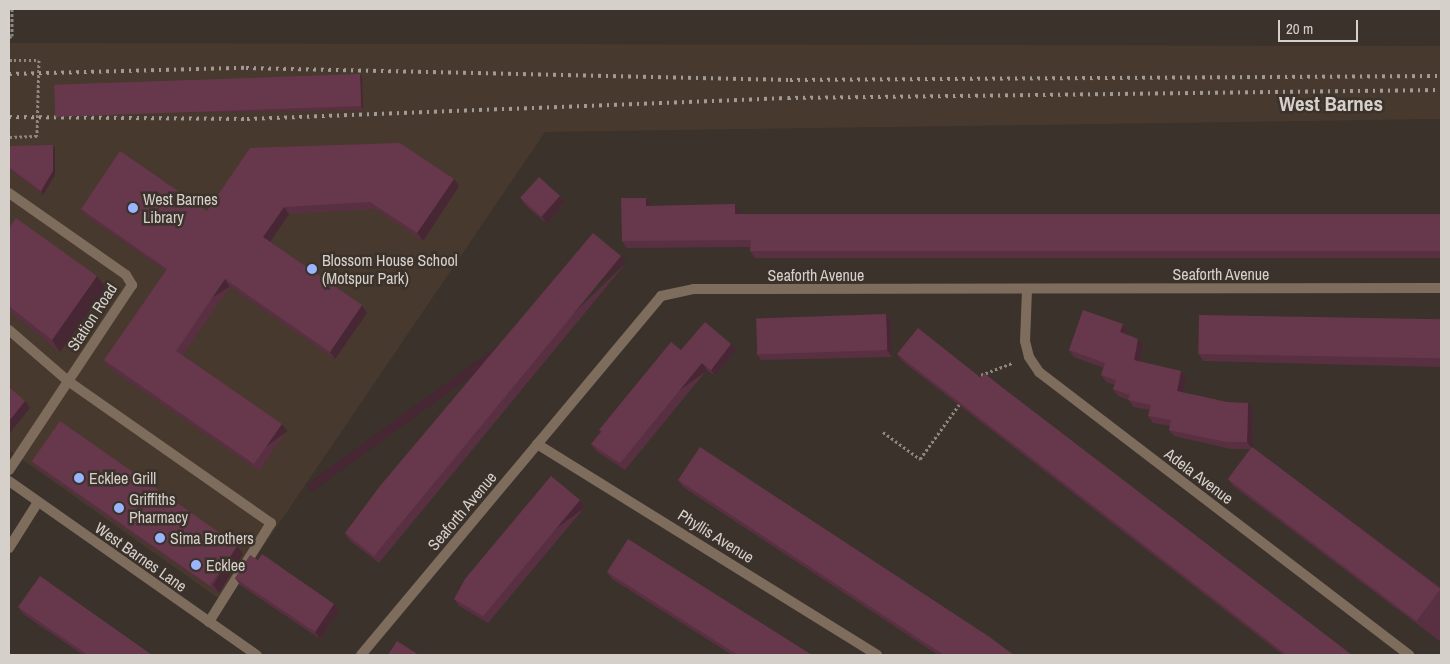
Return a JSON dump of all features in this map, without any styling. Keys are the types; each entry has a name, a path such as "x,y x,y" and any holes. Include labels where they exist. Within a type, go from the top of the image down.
{"street":[{"name":"Station Road","path":"9,193 126,275 132,285 9,470"},
{"name":"Seaforth Avenue","path":"361,655 649,308 661,296 676,291 1441,288"},
{"path":"1027,290 1026,341 1030,358"},
{"path":"9,330 68,381 271,523 209,622"},
{"name":"Adela Avenue","path":"1030,358 1039,372 1409,655"},
{"name":"Phyllis Avenue","path":"538,444 877,655"},
{"name":"West Barnes Lane","path":"9,481 257,655"},
{"path":"9,548 38,502"}],"path":[{"path":"9,37 12,36 12,9"},
{"path":"9,60 39,60 37,136 9,137"},
{"path":"975,382 980,375 1030,358"},
{"path":"882,432 920,459 964,398"}],"shaded area":[{"path":"9,43 1441,46 1441,119 545,132 225,603 9,450"}],"building":[{"path":"360,74 361,106 55,117 54,85"},
{"path":"400,143 454,179 417,233 370,202 284,207 263,237 362,305 330,352 225,279 176,351 282,424 254,464 104,360 167,269 81,209 120,151 207,211 250,148"},
{"path":"53,145 53,171 41,191 9,167 9,146"},
{"path":"539,177 560,196 541,217 520,198"},
{"path":"621,198 646,198 646,206 735,204 735,214 1441,214 1441,251 750,251 751,240 622,241"},
{"path":"16,218 97,276 52,340 9,306 9,228"},
{"path":"593,233 621,256 374,556 345,533 380,486"},
{"path":"1083,310 1123,324 1120,332 1138,339 1134,360 1181,371 1177,391 1227,402 1248,403 1247,442 1226,442 1169,430 1171,420 1148,416 1151,405 1128,400 1130,395 1113,389 1116,380 1101,375 1105,363 1069,350"},
{"path":"886,314 887,350 757,355 756,319"},
{"path":"1199,315 1441,319 1440,358 1198,354"},
{"path":"705,322 731,344 711,370 702,363 620,463 591,444 602,431 599,430 671,342 681,350"},
{"path":"918,328 981,378 984,373 1352,655 1287,655 897,354"},
{"path":"9,387 25,401 9,421"},
{"path":"60,421 238,545 210,586 32,461"},
{"path":"700,447 1014,655 944,655 678,480"},
{"path":"1252,447 1440,589 1416,621 1228,479"},
{"path":"551,476 580,500 483,616 454,599 465,579"},
{"path":"628,539 812,655 738,655 607,572"},
{"path":"262,554 334,604 315,632 235,578 250,555 258,560"},
{"path":"40,576 152,655 88,655 18,607"},
{"path":"397,641 419,655 388,655"}],"railway":[{"path":"9,74 246,68 790,80 1441,76"},
{"path":"9,117 247,119 788,98 1441,90"}],"place":[{"name":"West Barnes Library","path":"133,208"},
{"name":"Blossom House School (Motspur Park)","path":"312,269"},
{"name":"Ecklee Grill","path":"79,478"},
{"name":"Griffiths Pharmacy","path":"119,508"},
{"name":"Sima Brothers","path":"160,538"},
{"name":"Ecklee","path":"196,565"}],"district":[{"name":"West Barnes","path":"1331,104"}]}
